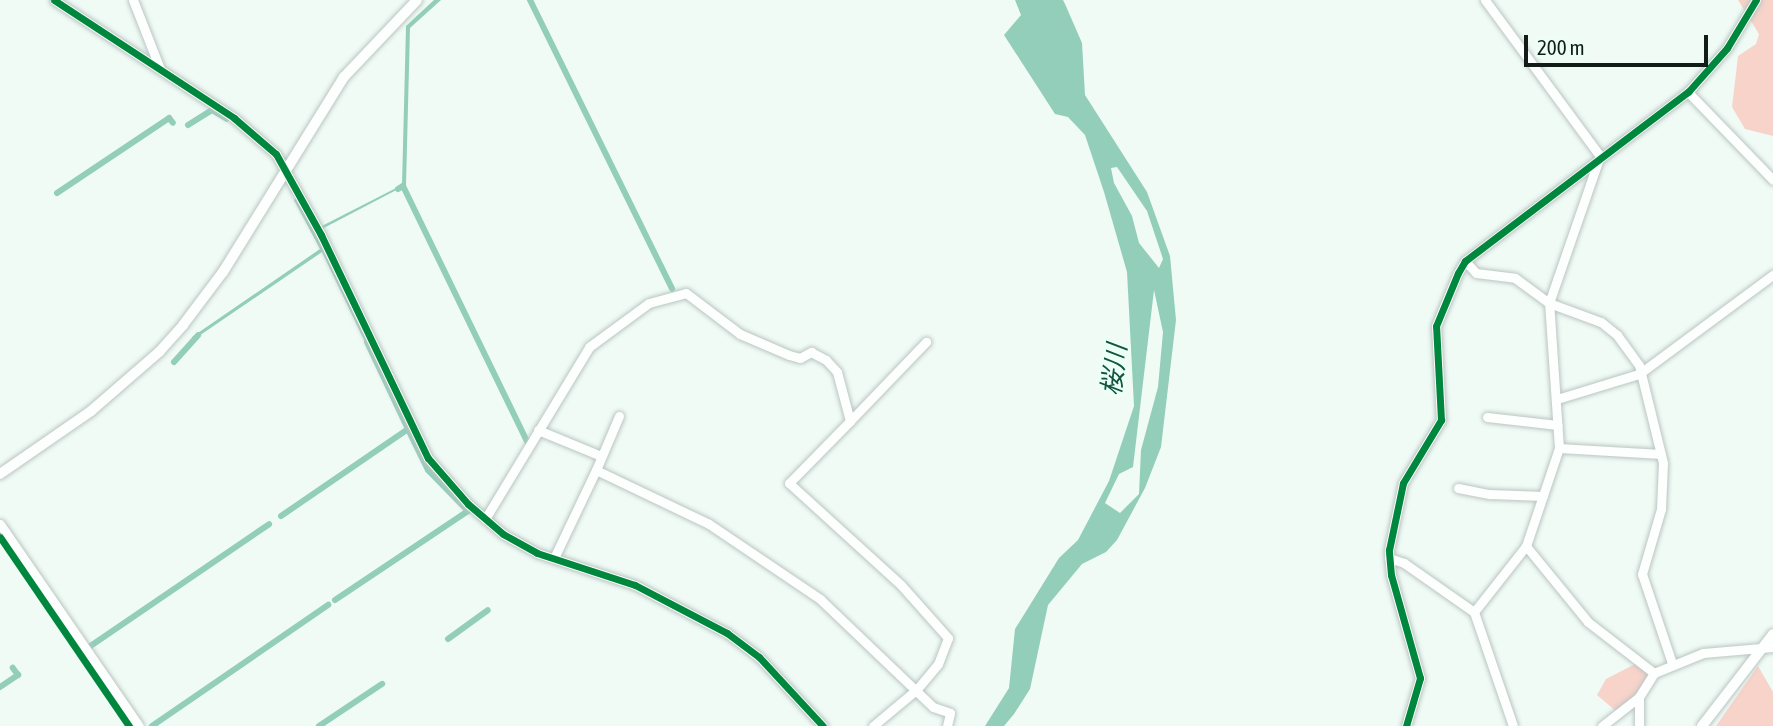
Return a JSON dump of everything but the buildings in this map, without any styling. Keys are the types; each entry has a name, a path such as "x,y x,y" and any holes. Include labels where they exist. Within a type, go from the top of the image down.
{"main road":[{"path":"0,474 91,411 159,352 223,272 285,168 344,77 417,0"},
{"path":"1702,726 1768,647 1773,634"}],"street":[{"path":"54,0 254,132 285,168 428,458 485,519 517,542 554,558 635,585 727,633 759,657 823,726"},
{"path":"133,0 160,69"},
{"path":"1406,726 1420,678 1389,558 1403,483 1441,420 1436,326 1465,261 1600,156 1688,92 1727,48 1756,0"},
{"path":"1489,2 1600,156"},
{"path":"1688,92 1773,180"},
{"path":"1474,612 1526,546 1559,448 1549,303 1600,156"},
{"path":"1465,261 1476,273 1490,272 1528,284 1549,303 1601,322 1631,351 1655,416 1661,454 1661,509 1642,574 1672,663"},
{"path":"1557,399 1639,374 1773,275"},
{"path":"485,519 589,347 649,303 685,293 740,334 789,355 800,358 811,352 826,360 837,372 850,421"},
{"path":"873,726 916,690 938,664 948,638 901,585 789,483 926,342"},
{"path":"554,558 619,416"},
{"path":"1488,417 1558,425"},
{"path":"538,430 600,456"},
{"path":"1559,448 1661,454"},
{"path":"596,470 709,524 820,599 933,707 950,712 947,726"},
{"path":"1458,488 1490,494 1543,496"},
{"path":"0,524 139,726"},
{"path":"1526,546 1588,622 1654,673"},
{"path":"1389,558 1404,562 1474,612 1513,726"},
{"path":"1602,726 1639,697 1654,673 1672,663 1703,653 1768,647"},
{"path":"1639,697 1642,723"}],"shaded area":[{"path":"434,0 441,0 410,28 406,185 318,231 369,341 365,342 322,252 193,340 192,337 320,249 294,200 297,197 316,229 402,185 406,26"},
{"path":"1015,0 1063,0 1082,43 1085,95 1147,192 1170,256 1176,320 1161,447 1145,488 1117,540 1106,552 1082,564 1048,605 1030,689 1014,714 1004,726 985,726 1009,688 1015,629 1059,558 1078,540 1109,481 1134,406 1127,272 1104,192 1085,135 1068,117 1055,114 1004,35 1021,15","holes":["1117,167 1147,211 1163,259 1159,268 1139,243 1132,216 1114,183 1111,168","1154,290 1163,332 1158,387 1141,450 1139,494 1120,513 1105,503 1119,474 1133,467"]},
{"path":"1738,0 1773,0 1773,136 1745,129 1732,107 1738,56 1756,44 1759,34"},
{"path":"1639,662 1650,676 1637,696 1617,712 1597,695 1606,679"},
{"path":"1758,666 1773,692 1773,726 1716,726"}],"waterway":[{"path":"530,0 672,289"},
{"path":"188,125 212,110 227,119"},
{"path":"57,193 169,118 173,123"},
{"path":"398,189 403,186 527,441"},
{"path":"174,362 198,335"},
{"path":"281,516 408,429 367,342"},
{"path":"335,600 468,511 428,470 408,429"},
{"path":"89,647 269,524"},
{"path":"152,726 328,605"},
{"path":"448,639 488,610"},
{"path":"0,687 18,675 13,668"},
{"path":"319,726 382,684"}],"cycle path":[{"path":"54,0 234,118 276,154 321,235 428,458 468,504 503,534 537,553 635,585 727,633 759,657 823,726"},
{"path":"1406,726 1420,678 1391,575 1389,550 1403,483 1441,420 1436,326 1458,273 1465,261 1688,92 1727,48 1756,0"},
{"path":"0,537 129,726"}],"water label":[{"name":"桜川","path":"1115,370"}]}
